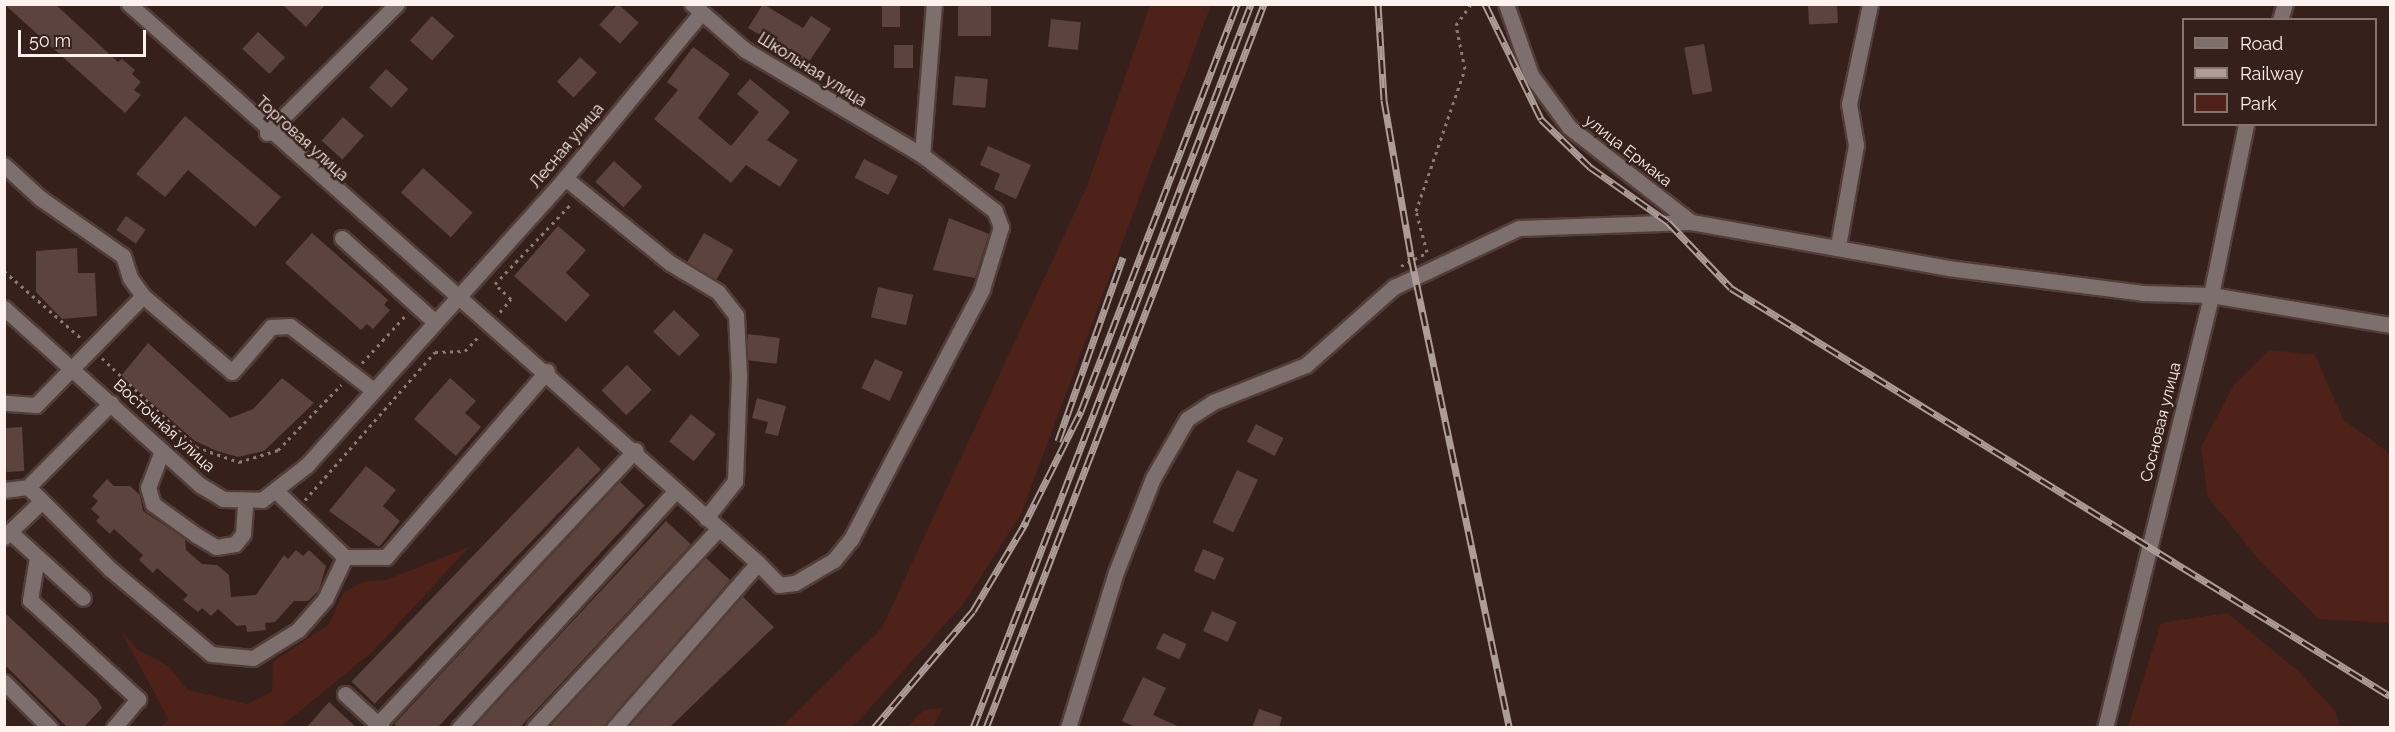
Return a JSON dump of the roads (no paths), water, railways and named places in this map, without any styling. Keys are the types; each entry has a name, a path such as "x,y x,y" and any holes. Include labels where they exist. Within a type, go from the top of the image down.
{"street":[{"path":"267,133 397,4"},
{"path":"922,155 934,4"},
{"name":"улица Ермака","path":"1506,4 1531,75 1569,128 1691,222"},
{"path":"1838,246 1856,145 1849,104 1870,4"},
{"name":"Торговая улица","path":"138,8 267,133 455,297 547,371 779,585 795,583 834,560 851,539"},
{"name":"Школьная улица","path":"696,9 817,96 922,155 995,211 1001,227 982,289 851,539"},
{"name":"Лесная улица","path":"455,297 565,178 696,9"},
{"name":"Сосновая улица","path":"2105,728 2211,295 2246,126"},
{"path":"4,165 40,198 123,256 130,278 143,296 232,372 271,327 290,326 373,390"},
{"path":"534,728 712,524 735,481 740,376 736,315 718,292 670,262 580,193 565,178"},
{"path":"1068,728 1132,530 1153,478 1187,419 1213,402 1306,365 1394,288 1519,228 1691,222 1838,246 1948,268 2144,293 2211,295 2391,325"},
{"path":"342,238 434,321"},
{"path":"4,403 36,405 143,296"},
{"path":"162,451 148,488 153,504 216,547 235,544 243,534 245,504 278,492 455,297"},
{"name":"Восточная улица","path":"4,308 73,366 200,485 245,504"},
{"path":"278,492 345,557 386,557 547,371"},
{"path":"4,490 28,487 111,403"},
{"path":"345,694 380,726 634,450"},
{"path":"28,487 109,568 211,654 253,658 298,630 326,598 345,557"},
{"path":"459,728 676,490"},
{"path":"42,501 7,535 37,557 83,598"},
{"path":"37,557 30,600 138,699 114,728"},
{"path":"614,728 758,564"},
{"path":"4,682 50,728"}],"railway":[{"path":"1022,529 1081,411 1237,4"},
{"path":"973,728 1251,4"},
{"path":"986,728 1264,4"},
{"path":"1378,4 1384,100 1411,257 1509,728"},
{"path":"1485,4 1541,119 1590,167 1668,222 1731,288 2390,696"},
{"path":"1058,441 1123,257"},
{"path":"874,728 973,611 1026,522"}]}
